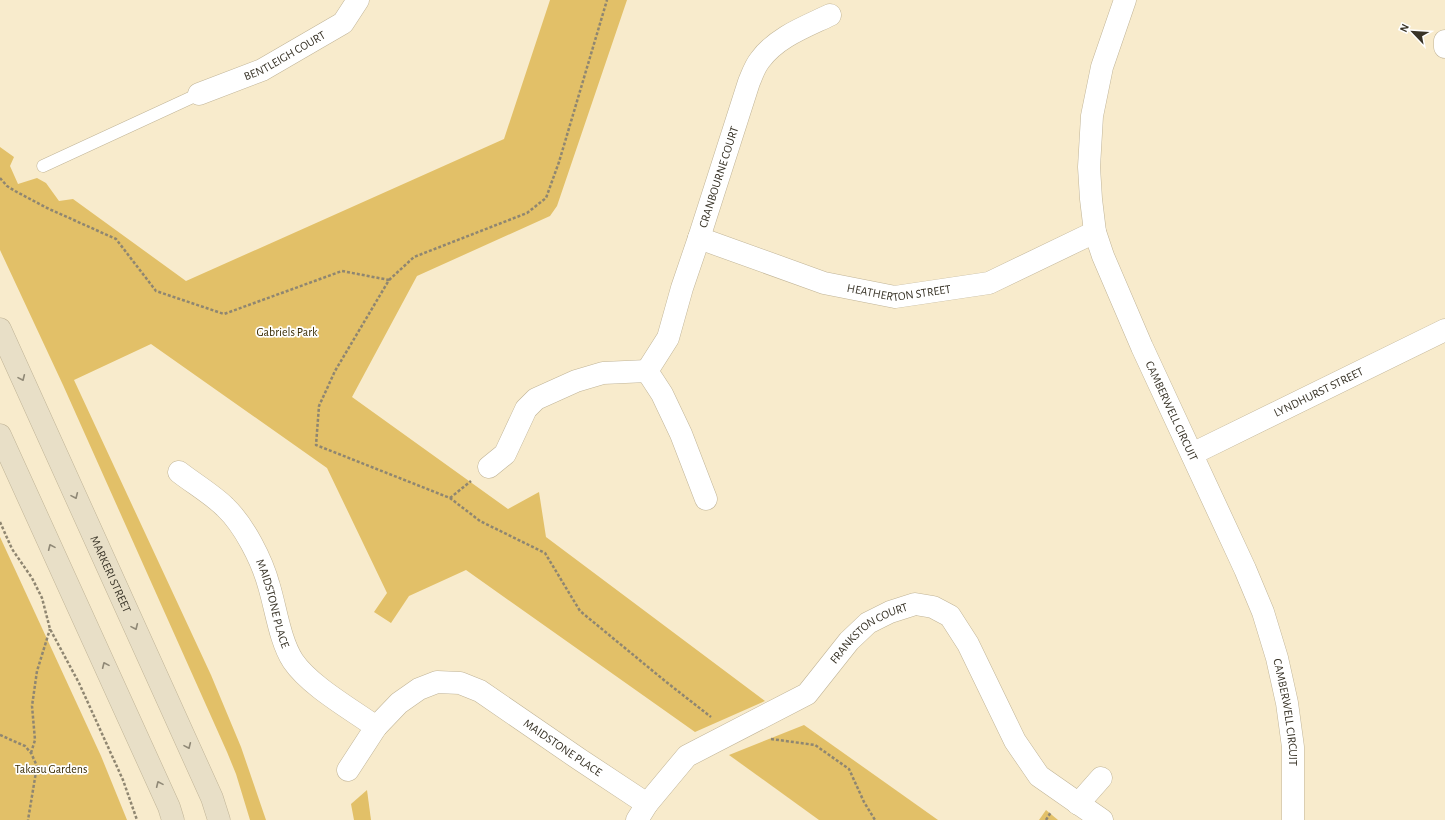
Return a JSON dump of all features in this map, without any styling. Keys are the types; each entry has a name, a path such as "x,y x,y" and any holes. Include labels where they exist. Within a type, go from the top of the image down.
{"main road":[{"name":"MARKERI STREET","path":"0,329 212,798 219,820"},
{"path":"0,434 166,799 173,820"}],"street":[{"name":"BENTLEIGH COURT","path":"199,94 262,70 343,23 358,0"},
{"name":"CAMBERWELL CIRCUIT","path":"1125,0 1102,67 1092,116 1089,167 1095,232 1116,290 1245,569 1263,612 1277,658 1287,703 1293,747 1293,820"},
{"name":"CRANBOURNE COURT","path":"647,371 668,338 682,288 749,82 759,60 774,44 830,15"},
{"path":"1445,41 1445,47"},
{"name":"HEATHERTON STREET","path":"699,238 824,283 895,297 989,283 1095,232"},
{"name":"LYNDHURST STREET","path":"1192,454 1445,330"},
{"path":"489,467 506,454 526,409 536,399 576,381 604,373 647,371 662,394 706,499"},
{"name":"MAIDSTONE PLACE","path":"179,472 225,507 238,523 248,539 269,584 284,640 293,661 309,679 376,727"},
{"name":"FRANKSTON COURT","path":"642,812 687,756 807,694 849,641 868,623 890,612 915,604 933,607 950,616 968,644 1015,741 1039,776 1102,820"},
{"name":"MAIDSTONE PLACE","path":"348,770 376,727 400,703 419,689 437,682 460,684 480,691 579,759 642,812"},
{"path":"1078,804 1101,778"}],"lane":[{"path":"43,166 199,94"}],"path":[{"path":"607,0 559,162 546,198 528,213 414,256 389,280 335,371 319,406 316,445 450,498 480,521 545,553 580,611 665,681 732,733"},
{"path":"0,178 7,186 41,205 116,238 156,291 224,314 342,271 389,280"},
{"path":"450,498 489,467"},
{"path":"0,522 12,549 32,578 42,598 50,629 79,683 123,780 137,820"},
{"path":"31,753 35,740 32,706 37,671 50,629"},
{"path":"0,735 26,746 37,766 28,820"},
{"path":"769,738 815,745 849,769 874,820"}],"green space":[{"name":"Gabriels Park","path":"550,0 627,0 557,206 550,216 417,276 352,397 508,509 539,492 546,537 765,701 695,732 466,570 409,596 391,623 374,612 387,593 327,468 151,344 74,380 211,675 241,747 266,820 250,820 236,774 227,752 63,385 0,250 0,147 14,157 10,166 18,184 37,178 46,183 59,201 73,199 186,281 504,139"},
{"name":"Takasu Gardens","path":"0,537 101,756 127,820 0,820"},
{"path":"804,725 938,820 819,820 729,755"},
{"path":"367,790 371,820 354,820 351,804"},
{"path":"1046,810 1058,820 1039,820"}]}
